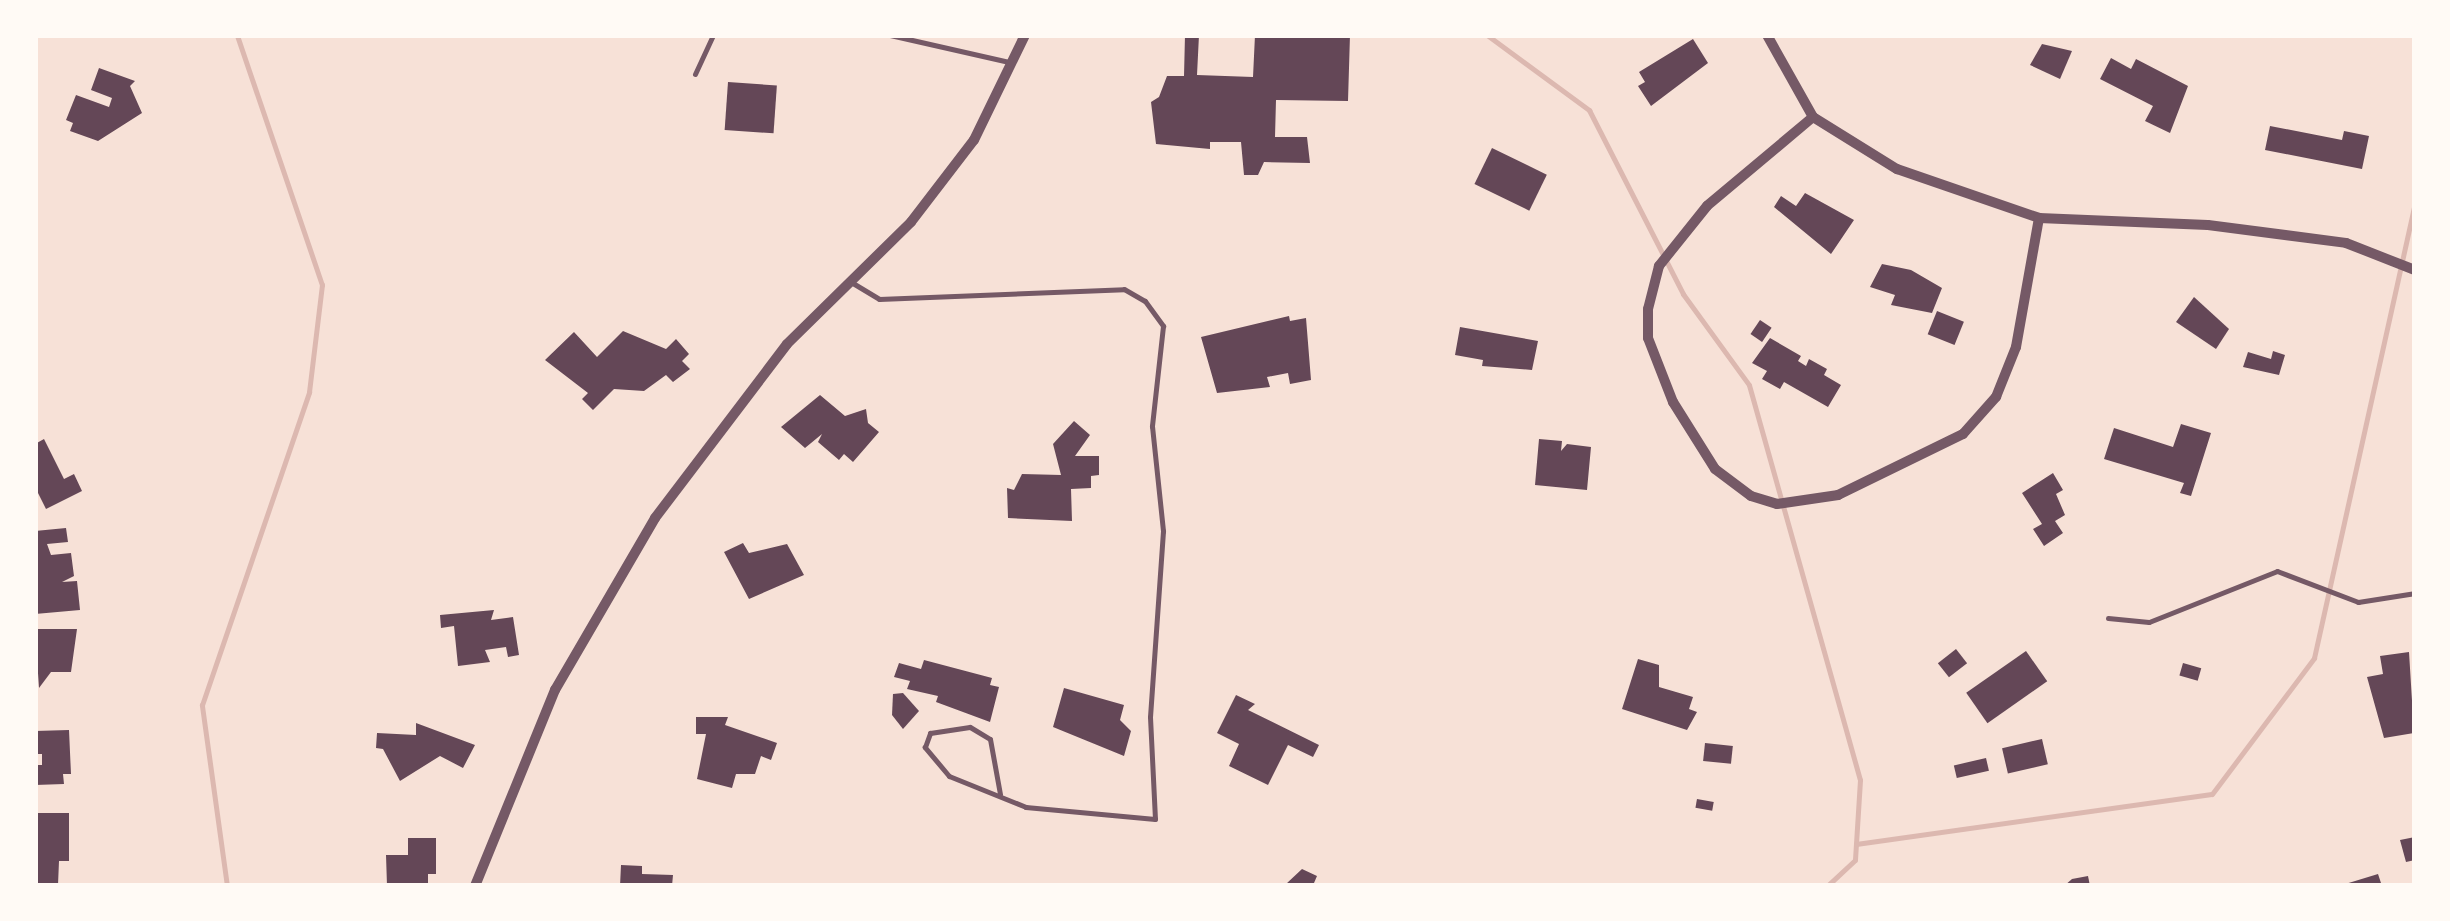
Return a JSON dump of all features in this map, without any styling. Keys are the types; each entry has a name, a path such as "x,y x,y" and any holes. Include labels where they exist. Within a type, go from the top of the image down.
{"street":[{"path":"475,886 554,690 655,518 787,344 911,222 974,140 1025,35"},
{"path":"1767,35 1813,117 1897,169 2040,218 2208,225 2346,242 2414,269"},
{"path":"1813,117 1708,206 1659,266 1648,309 1648,338 1673,402 1716,469 1752,496 1776,504 1838,495 1963,434 1996,397 2016,348 2040,218"}],"lane":[{"path":"696,74 713,35"},
{"path":"890,35 1012,64"},
{"path":"850,282 878,299 1124,290 1145,301 1163,326 1152,426 1163,531 1150,717 1155,819 1026,806 948,776 925,747 930,733 970,726 990,739 1000,794"},
{"path":"2108,618 2149,622 2277,571 2358,602 2415,593"}],"building":[{"path":"1185,35 1199,35 1197,75 1253,77 1255,35 1350,35 1348,101 1276,100 1275,137 1307,137 1310,163 1264,162 1258,175 1244,175 1241,142 1210,142 1210,149 1156,144 1151,102 1159,97 1167,76 1184,76"},
{"path":"1693,39 1708,63 1651,106 1638,86 1645,82 1639,72"},
{"path":"2042,44 2072,51 2060,79 2030,65"},
{"path":"2111,58 2131,69 2136,59 2188,86 2170,133 2145,121 2153,106 2100,79"},
{"path":"99,68 135,81 130,86 142,113 98,141 70,131 73,123 66,120 76,95 109,107 112,98 91,90"},
{"path":"728,82 777,85 774,133 725,130"},
{"path":"2270,126 2342,140 2344,131 2369,136 2362,169 2265,150"},
{"path":"1492,148 1547,175 1529,211 1474,184"},
{"path":"1805,193 1854,220 1831,254 1774,207 1781,196 1796,206"},
{"path":"1882,264 1911,270 1942,288 1932,313 1891,305 1895,295 1870,287"},
{"path":"2194,297 2229,329 2216,349 2176,322"},
{"path":"1937,311 1964,322 1955,345 1928,334"},
{"path":"1289,316 1290,321 1306,318 1311,380 1290,384 1288,373 1267,377 1270,387 1217,393 1201,337"},
{"path":"1760,320 1772,328 1762,342 1750,334"},
{"path":"1460,327 1538,341 1532,370 1482,366 1483,360 1455,355"},
{"path":"623,331 666,349 676,339 689,354 682,361 690,369 673,382 666,375 644,391 614,389 593,410 582,399 588,393 545,360 574,332 597,357"},
{"path":"1770,338 1801,356 1798,361 1806,366 1809,359 1827,369 1824,375 1841,385 1828,407 1784,382 1780,389 1762,379 1767,371 1752,363"},
{"path":"2273,351 2285,355 2279,375 2243,367 2248,352 2271,359"},
{"path":"820,395 845,416 866,409 868,423 879,432 853,462 844,454 839,460 818,442 822,434 805,448 781,427"},
{"path":"1074,421 1090,435 1075,456 1099,456 1099,475 1091,476 1091,488 1071,489 1072,521 1008,518 1007,488 1014,490 1022,474 1061,475 1053,444"},
{"path":"2181,424 2211,433 2191,496 2180,493 2184,483 2104,459 2114,428 2173,447"},
{"path":"44,439 64,479 74,474 82,491 46,509 35,487 35,444"},
{"path":"1539,439 1562,441 1561,451 1567,444 1591,447 1587,490 1535,485"},
{"path":"2053,473 2063,490 2056,494 2065,515 2055,521 2063,533 2044,546 2033,529 2042,524 2022,493"},
{"path":"66,528 68,542 47,544 51,555 71,553 74,576 62,582 77,581 80,610 35,614 35,531"},
{"path":"743,543 749,553 787,544 804,575 749,599 724,552"},
{"path":"494,610 491,620 513,617 519,655 508,657 506,647 485,650 490,662 458,666 454,626 441,628 440,615"},
{"path":"35,629 77,629 71,672 51,672 39,688"},
{"path":"1956,649 1967,663 1949,677 1938,663"},
{"path":"2026,651 2047,681 1987,723 1966,693"},
{"path":"2409,652 2414,733 2384,738 2367,677 2383,674 2380,656"},
{"path":"1638,659 1659,665 1659,687 1693,697 1689,709 1697,712 1687,730 1622,709"},
{"path":"924,660 992,678 990,685 999,687 990,722 936,702 938,696 907,689 910,681 894,677 899,663 921,669"},
{"path":"2183,663 2201,668 2198,681 2179,675"},
{"path":"1064,688 1124,705 1120,720 1131,731 1124,756 1053,727"},
{"path":"903,693 919,711 903,729 892,715 893,694"},
{"path":"1236,695 1255,704 1248,710 1319,745 1313,757 1288,745 1268,785 1229,766 1239,744 1217,733"},
{"path":"696,717 728,717 725,725 777,743 771,760 761,756 755,774 736,774 732,788 697,779 706,734 696,734"},
{"path":"416,723 475,745 463,768 440,756 400,781 383,749 376,748 377,733 416,735"},
{"path":"69,730 71,774 63,774 64,784 35,785 35,765 42,765 42,754 35,754 35,731"},
{"path":"2042,739 2048,764 2008,774 2002,748"},
{"path":"1705,743 1733,746 1731,764 1703,761"},
{"path":"1986,758 1989,771 1957,778 1954,765"},
{"path":"1697,799 1714,802 1712,811 1695,808"},
{"path":"35,813 69,813 69,861 59,861 58,885 35,885"},
{"path":"2415,837 2415,860 2406,862 2400,840"},
{"path":"408,838 436,838 436,874 428,874 428,886 387,886 386,855 408,855"},
{"path":"621,865 642,866 642,874 673,875 672,886 620,886"},
{"path":"1302,869 1317,876 1314,883 1320,886 1286,884"},
{"path":"2378,874 2382,886 2342,885"},
{"path":"2088,876 2090,886 2064,886 2072,879"}],"waterway":[{"path":"227,886 202,705 309,392 322,285 237,35"},
{"path":"1487,35 1589,110 1683,294 1749,385 1860,780 1855,860 1827,886"},
{"path":"1856,844 2212,794 2314,658 2415,204"}]}
